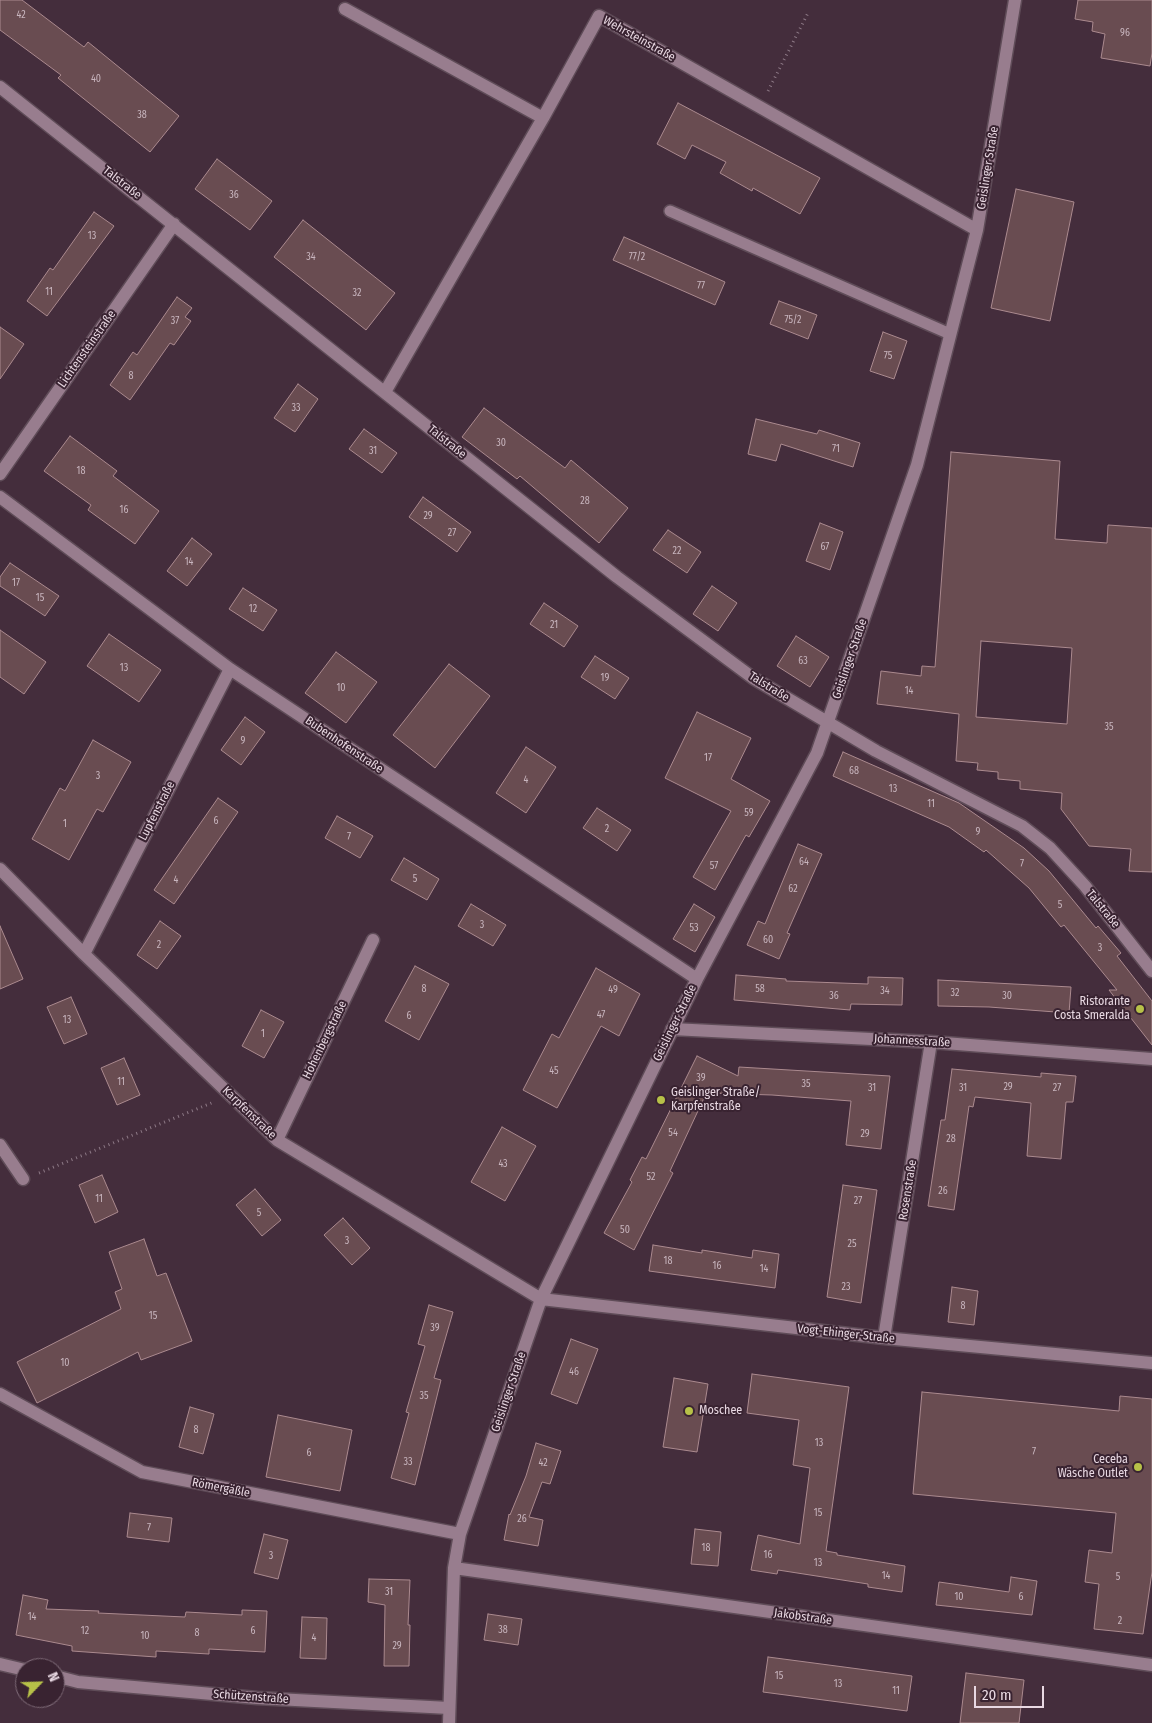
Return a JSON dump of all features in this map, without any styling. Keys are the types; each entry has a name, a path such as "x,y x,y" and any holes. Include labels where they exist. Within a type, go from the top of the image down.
{"street":[{"name":"Geislinger Straße","path":"449,1723 454,1568 460,1534 541,1299 672,1029 817,753 917,465 977,230 1015,0"},
{"path":"344,9 543,118 385,392"},
{"name":"Wehrsteinstraße","path":"543,118 599,16 977,230"},
{"name":"Talstraße","path":"0,87 617,577 753,678 876,751 1022,826 1050,848 1085,886 1152,971"},
{"name":"Lichtensteinstraße","path":"0,474 174,224"},
{"name":"Bubenhofenstraße","path":"0,497 230,669 697,980"},
{"name":"Lupfenstraße","path":"84,954 230,669"},
{"name":"Karpfenstraße","path":"0,869 84,954 277,1140 541,1299"},
{"name":"Hohenbergstraße","path":"277,1140 373,940"},
{"name":"Johannesstraße","path":"672,1029 931,1042 1152,1059"},
{"name":"Rosenstraße","path":"884,1338 931,1042"},
{"path":"0,1145 24,1179"},
{"name":"Vogt-Ehinger-Straße","path":"541,1299 884,1338 1152,1363"},
{"name":"Römergäßle","path":"0,1394 142,1472 460,1534"},
{"name":"Jakobstraße","path":"454,1568 1152,1665"},
{"path":"0,1664 15,1668"},
{"name":"Schützenstraße","path":"65,1679 78,1682 257,1698 449,1708"}],"lane":[{"path":"670,212 950,334"}],"path":[{"path":"760,107 808,13"},
{"path":"24,1179 194,1110"}],"building":[{"path":"0,0 22,0 84,47 88,42 179,116 150,152 58,78 61,75 0,30"},
{"path":"1078,0 1152,0 1152,53 1150,66 1101,58 1105,34 1092,31 1093,22 1075,19"},
{"path":"678,103 820,178 800,214 753,188 752,191 720,173 726,162 692,145 685,159 657,144"},
{"path":"217,159 272,201 250,230 195,189"},
{"path":"1016,189 1074,202 1050,321 991,308"},
{"path":"94,212 114,226 47,316 27,301 50,268 53,270"},
{"path":"303,220 395,293 366,330 274,257"},
{"path":"624,237 725,282 715,305 613,260"},
{"path":"177,297 192,308 185,317 191,321 174,345 170,343 130,400 110,385 133,352 137,355"},
{"path":"779,301 817,315 808,339 770,324"},
{"path":"0,327 24,344 0,379"},
{"path":"883,332 907,341 894,379 870,371"},
{"path":"298,384 318,399 295,432 274,418"},
{"path":"484,408 565,468 571,460 628,508 599,543 520,476 517,479 462,437"},
{"path":"756,419 817,434 819,430 860,443 853,467 781,444 776,461 748,454"},
{"path":"364,429 397,453 382,473 349,449"},
{"path":"70,436 117,471 113,476 159,511 135,544 88,510 91,505 44,471"},
{"path":"951,452 1060,461 1055,539 1107,543 1108,525 1152,528 1152,872 1129,871 1131,849 1089,846 1061,809 1062,793 1020,789 1020,781 998,779 998,772 977,770 978,763 956,761 959,714 877,704 881,671 921,676 922,666 935,667","holes":["981,641 1072,648 1067,724 976,717"]},
{"path":"423,497 471,532 457,552 409,517"},
{"path":"820,523 843,532 830,570 806,561"},
{"path":"668,530 701,552 687,573 653,550"},
{"path":"192,538 212,554 187,586 167,571"},
{"path":"10,563 59,596 45,616 0,586 0,577"},
{"path":"712,586 737,603 718,631 693,614"},
{"path":"243,588 277,610 263,631 229,609"},
{"path":"544,603 578,626 564,647 530,624"},
{"path":"0,630 46,662 24,694 0,677"},
{"path":"109,634 161,670 139,702 87,666"},
{"path":"796,636 829,657 810,687 777,666"},
{"path":"336,652 377,682 346,723 305,693"},
{"path":"595,656 629,678 615,699 581,677"},
{"path":"449,664 490,696 435,768 393,735"},
{"path":"697,712 751,738 731,779 770,801 749,837 746,835 715,890 693,877 731,811 665,778"},
{"path":"245,717 265,732 241,765 221,750"},
{"path":"93,740 131,762 103,812 97,809 69,860 32,839 60,788 65,791"},
{"path":"526,747 556,767 526,813 496,793"},
{"path":"843,752 959,803 1024,848 1049,871 1096,928 1098,926 1121,953 1117,956 1152,1001 1152,1045 1109,990 1117,990 1064,925 1061,927 1029,888 986,850 984,852 949,827 833,776"},
{"path":"218,798 238,812 174,904 154,890"},
{"path":"597,808 631,830 617,851 583,828"},
{"path":"337,816 373,836 360,858 325,838"},
{"path":"798,844 822,854 787,933 790,934 779,959 747,945 758,921 765,924"},
{"path":"404,858 439,879 427,900 391,880"},
{"path":"471,904 506,925 493,946 458,926"},
{"path":"694,904 715,917 695,952 673,939"},
{"path":"160,921 181,936 157,969 137,955"},
{"path":"0,926 23,979 0,989"},
{"path":"415,966 449,984 419,1040 385,1021"},
{"path":"596,968 640,994 619,1036 601,1026 557,1108 523,1090 552,1034 559,1038"},
{"path":"736,975 786,979 786,981 868,984 868,977 903,978 902,1005 851,1004 850,1010 734,1000"},
{"path":"938,980 1071,987 1069,1013 989,1007 938,1006"},
{"path":"71,997 87,1034 64,1044 47,1007"},
{"path":"261,1010 284,1022 264,1058 242,1046"},
{"path":"697,1056 738,1076 739,1067 890,1076 881,1149 846,1145 851,1101 772,1095 709,1093 706,1099 704,1098 670,1171 673,1173 634,1250 604,1233 632,1182 630,1180 642,1157 646,1159"},
{"path":"124,1058 140,1095 117,1105 101,1068"},
{"path":"952,1069 1041,1077 1041,1073 1076,1076 1073,1102 1066,1102 1061,1159 1027,1156 1031,1103 975,1097 973,1107 969,1106 954,1210 928,1206 941,1120 945,1120"},
{"path":"502,1127 536,1146 505,1201 471,1182"},
{"path":"102,1175 118,1212 95,1223 79,1185"},
{"path":"843,1185 877,1190 861,1303 827,1297"},
{"path":"255,1189 281,1220 262,1236 236,1205"},
{"path":"343,1218 370,1248 352,1265 324,1235"},
{"path":"144,1239 157,1276 166,1273 192,1341 141,1360 138,1352 37,1403 17,1362 121,1309 115,1292 122,1289 109,1252"},
{"path":"653,1245 702,1253 702,1250 752,1258 753,1250 779,1254 775,1288 649,1271"},
{"path":"952,1287 978,1291 974,1325 948,1322"},
{"path":"429,1305 453,1312 434,1378 441,1380 415,1485 391,1478 409,1413 406,1412 425,1346 418,1344"},
{"path":"571,1339 598,1349 577,1404 551,1394"},
{"path":"752,1374 849,1387 826,1551 837,1553 837,1555 905,1566 902,1592 868,1587 868,1584 778,1570 777,1574 751,1570 758,1535 800,1544 810,1468 793,1465 799,1420 747,1413"},
{"path":"674,1378 708,1384 697,1452 663,1447"},
{"path":"922,1392 1119,1411 1120,1396 1152,1399 1152,1572 1143,1634 1094,1629 1099,1584 1085,1582 1089,1550 1112,1553 1116,1513 913,1494"},
{"path":"190,1407 214,1414 203,1454 179,1447"},
{"path":"278,1415 352,1430 340,1491 266,1477"},
{"path":"536,1443 561,1451 550,1484 542,1482 529,1517 543,1520 538,1546 504,1540 509,1514 526,1476"},
{"path":"130,1513 172,1518 169,1542 127,1537"},
{"path":"695,1529 721,1532 718,1566 691,1564"},
{"path":"264,1534 288,1540 278,1579 254,1573"},
{"path":"1011,1577 1037,1581 1032,1615 936,1605 939,1582 1009,1592"},
{"path":"369,1579 410,1580 409,1666 384,1666 385,1605 368,1602"},
{"path":"23,1595 48,1600 46,1609 99,1611 98,1613 185,1617 186,1612 242,1615 242,1610 267,1611 265,1652 209,1649 209,1654 156,1651 156,1657 72,1651 72,1646 16,1635"},
{"path":"488,1614 522,1619 518,1645 484,1640"},
{"path":"302,1617 327,1618 326,1659 300,1658"},
{"path":"768,1657 912,1676 907,1711 763,1692"},
{"path":"966,1673 1024,1680 1019,1723 960,1723"}],"place":[{"name":"Ristorante Costa Smeralda","path":"1140,1009"},
{"name":"Geislinger Straße/ Karpfenstraße","path":"661,1100"},
{"name":"Moschee","path":"689,1411"},
{"name":"Ceceba Wäsche Outlet","path":"1138,1467"}]}
